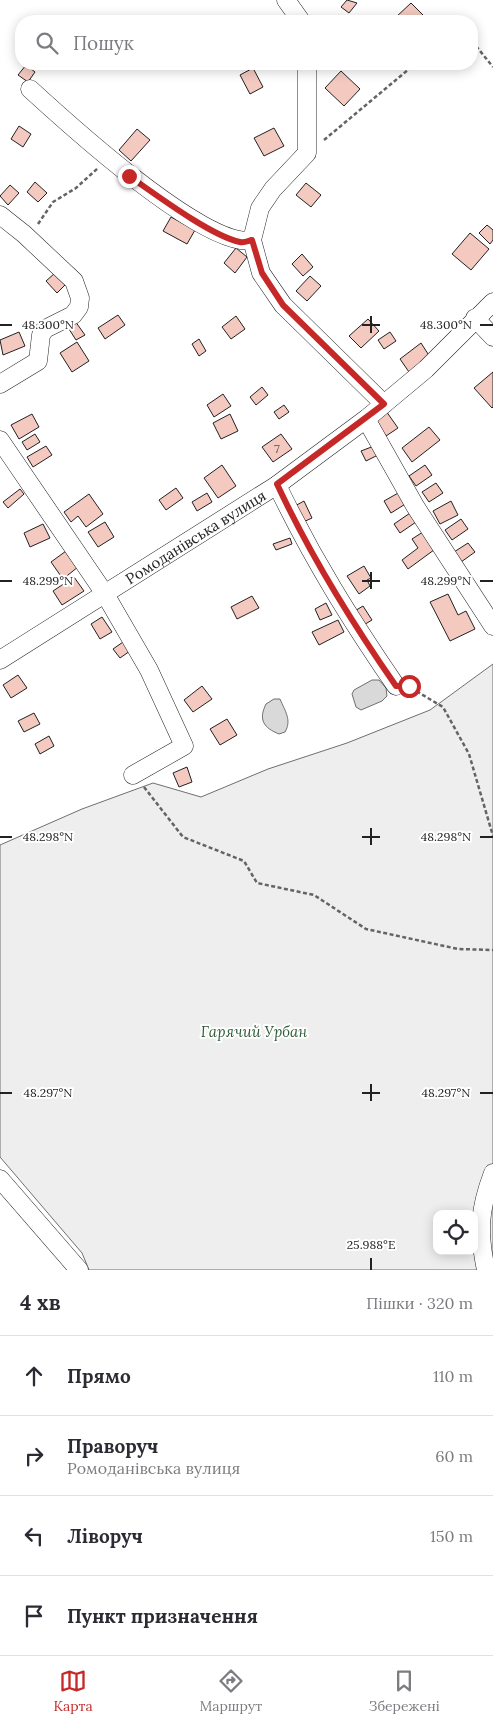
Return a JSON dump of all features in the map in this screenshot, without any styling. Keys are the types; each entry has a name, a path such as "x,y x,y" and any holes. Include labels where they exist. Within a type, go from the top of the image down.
{"street":[{"path":"286,0 297,15"},
{"path":"308,70 307,153 273,189 260,208 252,240 262,273 283,305 384,404"},
{"path":"30,89 129,176 192,218 242,242 252,240"},
{"path":"0,215 24,234 74,282 80,298 79,307 73,314 45,329 41,335 38,361 0,384"},
{"name":"Ромоданівська вулиця","path":"0,660 277,484 384,404 426,368 493,302"},
{"path":"475,318 493,337"},
{"path":"366,419 415,506 493,626"},
{"path":"0,440 105,594 149,670 184,746 133,775"},
{"path":"277,484 304,542 352,622 396,686"},
{"path":"486,1270 480,1243 482,1202 493,1173"},
{"path":"0,1179 80,1270"}],"path":[{"path":"478,48 493,67"},
{"path":"307,153 408,70"},
{"path":"24,234 40,223 53,202 82,184 107,158"},
{"path":"396,686 409,686 443,707 468,754 493,836"},
{"path":"133,775 183,837 244,861 257,883 314,895 366,929 458,949 493,950"}],"green space":[{"name":"Гарячий Урбан","path":"493,664 493,1270 89,1270 82,1253 0,1157 0,845 82,809 153,783 201,797 268,769 347,743 430,710"}],"shaded area":[{"path":"372,680 379,680 386,688 387,696 382,701 361,710 356,707 352,694 354,690"},
{"path":"274,699 280,699 288,719 285,732 279,734 266,726 263,719 266,704"}],"building":[{"path":"347,0 357,3 349,13 341,7"},
{"path":"411,3 423,15 398,15"},
{"path":"22,70 32,70 35,72 28,82 18,75"},
{"path":"249,70 254,70 263,87 250,94 240,75"},
{"path":"341,71 360,89 344,106 325,88"},
{"path":"19,126 31,134 23,147 11,139"},
{"path":"274,128 284,146 264,156 254,138"},
{"path":"137,129 150,140 131,161 119,150"},
{"path":"35,182 47,193 38,202 27,192"},
{"path":"306,183 321,195 311,207 296,195"},
{"path":"10,185 19,193 8,205 0,196"},
{"path":"171,217 195,230 187,244 163,231"},
{"path":"487,225 493,230 493,240 490,244 479,233"},
{"path":"470,233 489,249 471,270 452,254"},
{"path":"236,248 247,257 235,273 224,263"},
{"path":"302,254 313,267 303,276 292,264"},
{"path":"55,273 66,284 57,293 46,281"},
{"path":"310,276 321,286 307,301 296,291"},
{"path":"118,315 125,325 105,339 98,328"},
{"path":"236,316 245,329 231,339 222,327"},
{"path":"368,319 379,331 361,348 349,336"},
{"path":"75,321 85,335 76,340 67,326"},
{"path":"19,332 25,346 3,355 0,340"},
{"path":"390,332 396,341 384,349 378,340"},
{"path":"199,339 206,351 199,356 192,344"},
{"path":"77,342 89,361 72,372 60,353"},
{"path":"421,343 430,357 409,372 400,359"},
{"path":"493,372 493,407 492,408 474,388"},
{"path":"262,387 268,395 256,405 250,397"},
{"path":"223,394 231,406 214,417 207,405"},
{"path":"284,405 289,412 279,419 274,412"},
{"path":"386,411 398,428 386,436 374,420"},
{"path":"32,414 39,427 19,439 11,425"},
{"path":"230,414 238,431 221,439 213,423"},
{"path":"429,427 440,440 412,462 402,448"},
{"path":"35,434 40,442 27,450 22,442"},
{"path":"281,434 292,449 273,462 262,447"},
{"path":"46,446 52,455 33,467 27,457"},
{"path":"374,446 378,455 366,461 361,451"},
{"path":"222,465 236,486 218,498 204,478"},
{"path":"425,465 432,475 416,486 409,476"},
{"path":"436,483 443,493 429,502 422,492"},
{"path":"176,488 183,498 166,510 159,500"},
{"path":"20,489 24,494 8,508 3,502"},
{"path":"400,492 407,503 391,513 384,501"},
{"path":"207,493 212,502 197,511 192,502"},
{"path":"89,494 103,514 86,527 78,516 71,522 64,512"},
{"path":"304,501 312,518 301,523 293,507"},
{"path":"451,501 458,515 440,524 433,511"},
{"path":"413,511 419,520 400,533 394,524"},
{"path":"461,519 468,529 452,540 445,530"},
{"path":"105,522 114,537 98,547 88,532"},
{"path":"43,524 50,538 30,547 24,533"},
{"path":"426,530 438,547 408,569 402,560 418,548 412,539"},
{"path":"290,538 292,544 276,550 273,544"},
{"path":"468,543 475,552 461,562 454,552"},
{"path":"66,551 78,567 63,579 51,562"},
{"path":"364,566 371,578 367,580 370,586 359,594 347,576"},
{"path":"74,577 84,591 62,605 53,591"},
{"path":"448,594 458,615 466,611 475,629 450,641 430,602"},
{"path":"252,596 259,608 237,619 231,607"},
{"path":"326,603 332,615 320,620 315,609"},
{"path":"363,606 372,620 362,626 353,612"},
{"path":"102,617 112,632 100,639 91,624"},
{"path":"338,620 344,632 319,645 312,632"},
{"path":"123,642 130,651 120,658 113,649"},
{"path":"18,675 27,688 11,698 3,685"},
{"path":"202,686 212,699 193,712 184,700"},
{"path":"34,713 40,724 24,732 18,721"},
{"path":"227,719 237,735 220,745 210,729"},
{"path":"49,736 54,746 40,754 35,744"},
{"path":"187,767 192,782 179,787 173,773"}],"route":[{"path":"129,176 185,214 222,234 242,242 252,240 262,273 283,305 384,404 277,484 304,542 352,622 396,686 409,686"}]}
